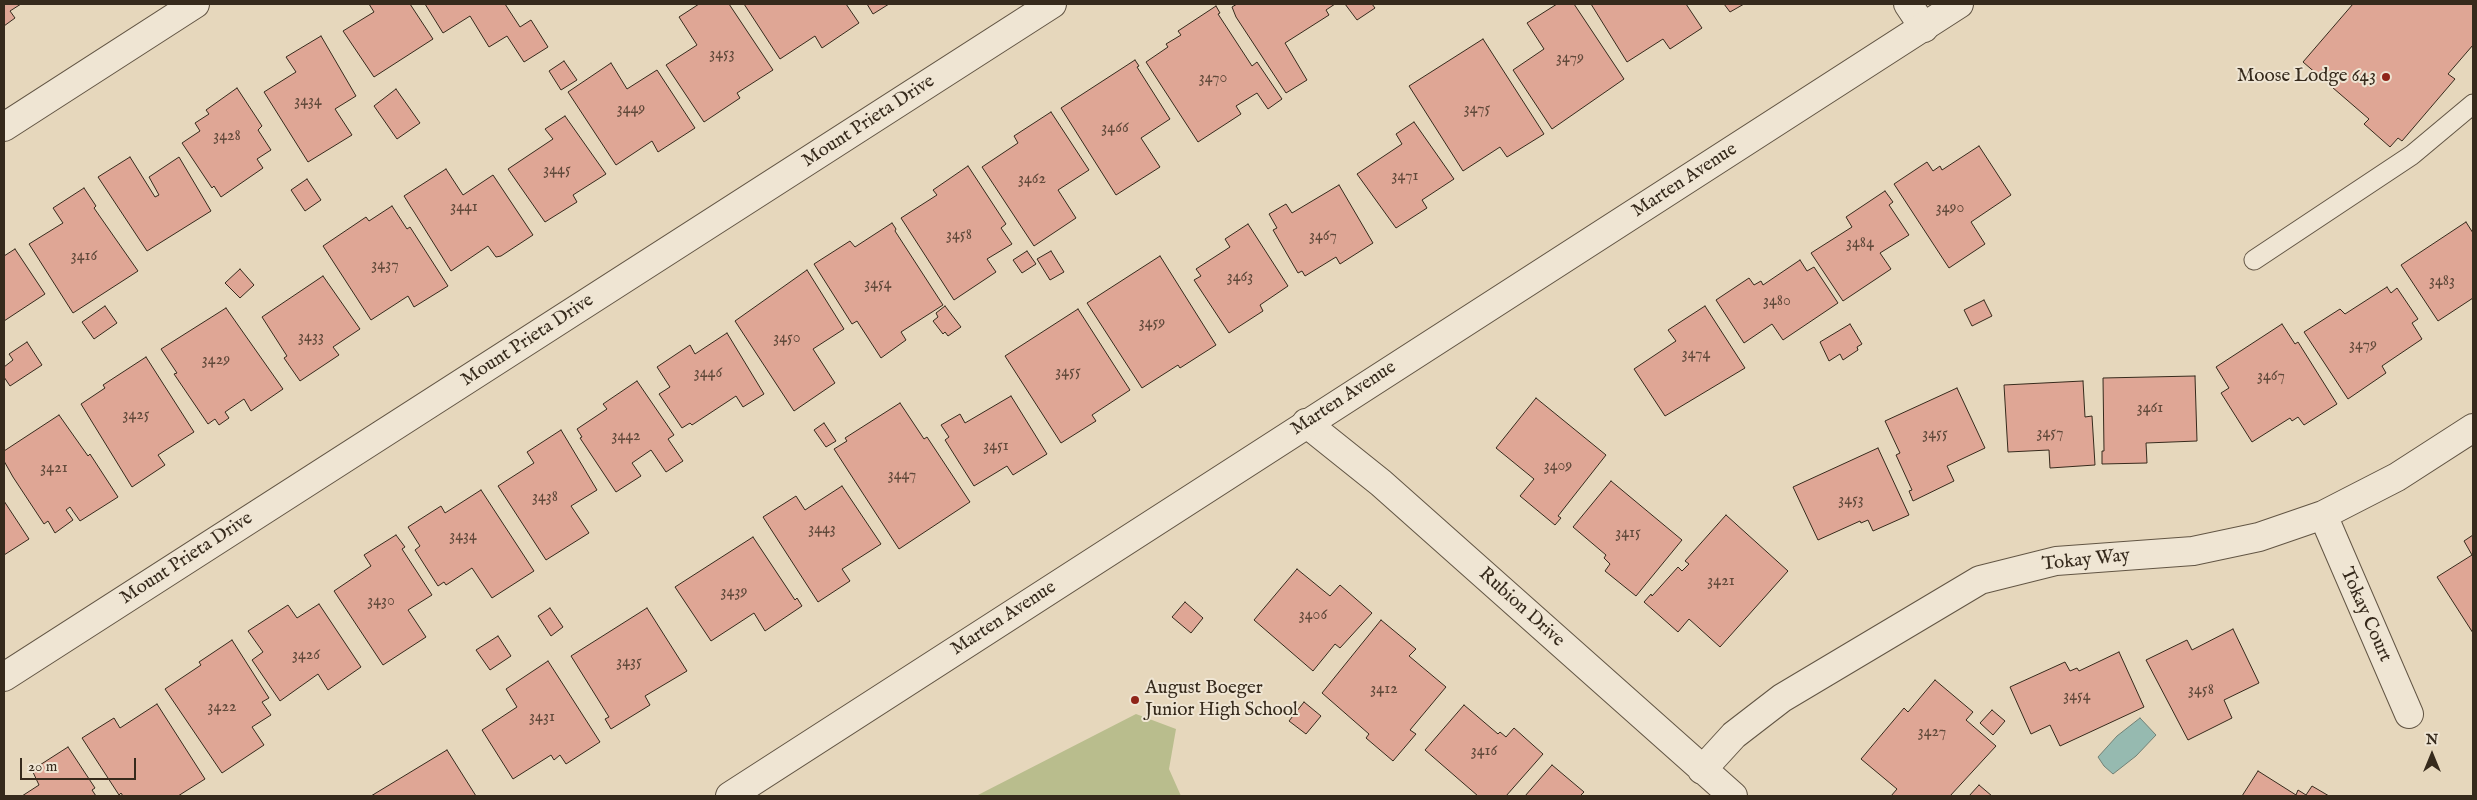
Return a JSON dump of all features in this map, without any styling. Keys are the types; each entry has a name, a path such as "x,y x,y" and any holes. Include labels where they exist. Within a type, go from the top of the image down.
{"street":[{"path":"4,127 194,4"},
{"name":"Mount Prieta Drive","path":"4,677 1052,4"},
{"path":"1908,4 1924,28"},
{"name":"Marten Avenue","path":"730,796 1306,423 1959,4"},
{"name":"Rubion Drive","path":"1306,423 1381,483 1733,796"},
{"name":"Tokay Way","path":"1702,770 1734,735 1782,698 1980,580 2056,561 2193,551 2259,537 2323,515 2398,477 2473,428"},
{"name":"Tokay Court","path":"2323,515 2409,714"}],"lane":[{"path":"2254,260 2412,155 2473,104"}],"green space":[{"path":"1136,714 1176,729 1169,769 1181,796 976,796"}],"water":[{"path":"2140,718 2156,735 2136,756 2113,774 2098,757 2117,736"}],"building":[{"path":"4,4 21,4 10,11 15,18 4,26"},
{"path":"369,4 410,4 433,39 374,77 343,31 374,12"},
{"path":"425,4 505,4 520,27 531,20 548,47 524,62 507,36 489,47 470,16 443,33"},
{"path":"699,4 729,4 773,70 737,93 740,98 704,122 666,65 697,45 679,17"},
{"path":"744,4 846,4 859,23 822,48 815,36 780,59"},
{"path":"867,4 889,4 873,14"},
{"path":"1237,4 1335,4 1326,10 1329,15 1285,43 1307,80 1286,93 1236,17 1232,7"},
{"path":"1345,4 1372,4 1375,8 1357,20"},
{"path":"1557,4 1574,4 1624,79 1552,129 1513,70 1544,49 1527,23"},
{"path":"1591,4 1686,4 1702,28 1670,49 1663,39 1627,62"},
{"path":"1724,4 1744,4 1730,12"},
{"name":"Moose Lodge 643","path":"2353,4 2473,4 2473,45 2448,74 2455,79 2402,141 2398,138 2390,147 2364,124 2369,119 2303,62"},
{"path":"1216,6 1220,13 1218,14 1252,66 1257,62 1282,99 1268,109 1257,93 1236,106 1241,114 1198,142 1146,62 1168,47 1166,44 1181,35 1178,31"},
{"path":"321,36 356,96 335,109 352,135 308,162 264,92 296,72 286,57"},
{"path":"1483,39 1544,134 1507,157 1500,147 1463,171 1409,86"},
{"path":"1135,60 1139,66 1137,67 1170,119 1141,138 1160,167 1116,195 1061,108"},
{"path":"564,61 577,80 561,90 549,71"},
{"path":"611,63 627,89 657,70 695,128 658,152 652,141 616,165 568,92"},
{"path":"237,88 262,126 258,130 271,150 257,159 263,168 221,197 214,186 212,188 182,143 200,131 195,123 209,114 206,110"},
{"path":"396,89 420,123 397,139 374,106"},
{"path":"1051,112 1089,170 1058,190 1076,218 1034,246 982,167 1018,143 1014,136"},
{"path":"565,116 606,174 573,195 577,202 545,222 508,169 553,139 545,129"},
{"path":"1414,122 1454,179 1422,200 1427,208 1396,228 1357,174 1402,144 1396,134"},
{"path":"1979,146 2011,195 1971,222 1985,244 1949,268 1894,184 1927,162 1933,171 1940,166 1942,170"},
{"path":"130,157 155,197 159,195 149,177 179,157 211,211 147,251 98,177"},
{"path":"968,166 1006,224 1001,228 1012,244 987,259 996,272 954,300 901,218 937,195 933,190"},
{"path":"446,169 463,195 493,175 533,235 501,256 496,257 488,246 451,271 404,196"},
{"path":"307,179 321,200 305,211 291,190"},
{"path":"1339,185 1373,243 1340,264 1336,257 1305,276 1302,271 1298,273 1273,230 1277,228 1269,214 1286,204 1292,213"},
{"path":"84,188 96,206 94,208 138,271 73,313 29,244 63,223 53,208"},
{"path":"1885,191 1893,202 1889,205 1909,235 1880,253 1891,269 1843,301 1811,253 1852,227 1846,217"},
{"path":"392,206 407,229 410,227 448,286 414,307 408,296 371,320 323,246 366,217 369,221"},
{"path":"2466,222 2473,233 2473,298 2438,321 2401,265"},
{"path":"892,223 896,229 895,231 943,305 901,332 906,340 881,358 857,321 852,324 814,264 850,241 855,247"},
{"path":"1248,224 1288,286 1260,305 1263,311 1229,333 1194,280 1201,276 1196,269 1230,247 1225,239"},
{"path":"15,249 45,294 4,321 4,256"},
{"path":"1027,251 1036,264 1022,273 1013,260"},
{"path":"1051,251 1064,272 1050,280 1037,259"},
{"path":"1160,256 1216,345 1180,368 1178,365 1142,388 1087,303"},
{"path":"1800,260 1807,271 1814,267 1838,303 1783,340 1772,324 1744,343 1716,300 1749,278 1754,285 1761,281 1763,285"},
{"path":"240,269 254,285 240,298 225,283"},
{"path":"807,270 844,329 813,349 835,383 794,411 735,321"},
{"path":"323,276 360,329 333,347 339,355 300,381 284,358 287,356 262,317"},
{"path":"2387,287 2391,293 2397,288 2418,319 2412,323 2422,339 2382,366 2386,373 2348,399 2304,332 2340,309 2345,314"},
{"path":"1984,300 1992,316 1972,326 1964,310"},
{"path":"105,306 117,323 94,339 82,322"},
{"path":"945,306 961,327 948,336 945,332 943,334 933,321 938,317 936,313"},
{"path":"1705,306 1745,368 1665,416 1634,369 1676,341 1668,330"},
{"path":"226,308 283,389 251,411 244,399 225,412 229,418 219,425 215,419 208,424 174,374 177,373 161,349"},
{"path":"1078,309 1130,390 1092,415 1096,421 1061,443 1005,356"},
{"path":"1850,324 1862,344 1857,347 1858,350 1843,360 1840,354 1829,361 1820,342"},
{"path":"2282,324 2295,344 2298,342 2337,404 2304,425 2298,417 2292,421 2290,418 2252,442 2221,393 2229,388 2216,367"},
{"path":"727,333 764,394 743,407 736,396 692,425 690,423 682,428 659,394 670,387 657,367 690,345 695,354"},
{"path":"27,342 42,365 10,386 4,377 4,367 13,360 9,354"},
{"path":"146,357 194,432 158,455 165,465 132,487 81,404 105,388 103,385"},
{"path":"2195,376 2197,441 2146,443 2147,463 2102,464 2102,451 2104,451 2103,378"},
{"path":"637,381 674,435 668,439 683,461 666,472 651,450 632,463 641,476 616,492 580,438 582,437 577,429 607,409 603,404"},
{"path":"2083,381 2085,417 2092,416 2095,465 2050,468 2049,450 2008,452 2004,385"},
{"path":"1957,388 1985,448 1947,466 1954,481 1913,501 1909,491 1912,490 1896,455 1900,453 1885,421"},
{"path":"1011,396 1047,454 1013,475 1007,466 974,486 945,440 949,437 941,425 960,414 965,423"},
{"path":"1536,398 1606,455 1558,516 1561,518 1555,525 1520,496 1534,479 1496,448"},
{"path":"900,403 924,439 927,437 970,502 899,549 834,449 847,441 845,438"},
{"path":"59,415 88,456 90,454 118,497 80,521 70,507 66,510 73,520 55,533 48,521 44,524 13,477 4,461 4,451"},
{"path":"824,423 836,441 826,447 814,430"},
{"path":"561,430 597,490 571,506 589,533 546,560 498,486 534,463 527,452"},
{"path":"1878,448 1909,515 1873,531 1868,520 1861,523 1860,521 1818,540 1793,487"},
{"path":"1611,481 1682,540 1636,596 1605,571 1610,564 1604,558 1606,555 1573,527"},
{"path":"842,486 881,544 842,569 850,581 818,602 763,517 796,496 805,510"},
{"path":"481,490 534,571 492,598 472,568 446,585 444,582 438,586 415,550 420,546 408,527 441,506 445,513"},
{"path":"4,501 29,539 4,555"},
{"path":"1726,515 1788,571 1720,647 1689,619 1678,632 1644,602 1651,594 1652,596 1678,567 1682,571 1689,564 1685,561"},
{"path":"396,535 405,547 402,549 432,595 408,610 426,637 383,665 334,591 371,566 364,555"},
{"path":"2473,535 2473,633 2437,577 2472,555 2464,541"},
{"path":"753,537 795,600 797,598 802,606 765,631 754,613 711,641 675,587"},
{"path":"1297,569 1330,596 1340,585 1372,613 1340,648 1335,644 1313,671 1254,620"},
{"path":"1185,602 1203,618 1191,633 1172,617"},
{"path":"319,604 361,667 328,690 318,674 280,701 252,660 263,652 248,631 288,605 297,618"},
{"path":"550,608 563,627 551,636 538,616"},
{"path":"647,608 687,671 645,696 650,705 611,729 605,719 609,717 571,656"},
{"path":"1381,620 1416,649 1409,656 1446,687 1410,730 1416,734 1393,761 1366,738 1369,734 1322,693"},
{"path":"2233,629 2259,683 2224,700 2232,718 2188,740 2146,660 2187,640 2192,650"},
{"path":"498,636 511,656 490,670 476,650"},
{"path":"232,640 269,698 262,702 271,715 252,727 264,745 222,773 165,689 201,665 199,662"},
{"path":"2119,652 2144,707 2060,746 2050,725 2031,734 2010,687 2065,662 2070,671 2077,668 2079,671"},
{"path":"548,661 600,742 566,764 560,755 554,760 551,755 513,779 482,730 517,707 506,689"},
{"path":"1935,680 1973,712 1966,720 1996,746 1950,796 1891,796 1897,789 1861,759 1904,708 1908,712"},
{"path":"1304,702 1321,716 1306,734 1289,721"},
{"path":"157,704 205,779 178,796 123,796 121,793 119,795 82,738 114,718 120,728"},
{"path":"1464,705 1498,734 1500,732 1506,737 1514,728 1543,754 1506,796 1478,796 1425,750"},
{"path":"1992,710 2005,721 1993,735 1980,723"},
{"path":"68,747 95,788 92,790 96,796 22,796 39,785 32,770"},
{"path":"447,750 476,796 371,796"},
{"path":"1552,765 1584,792 1580,796 1525,796"},
{"path":"2258,771 2296,795 2298,790 2306,795 2312,786 2329,796 2242,796"},
{"path":"1979,785 1992,796 1969,796"}],"place":[{"name":"Moose Lodge 643","path":"2386,77"},
{"name":"August Boeger Junior High School","path":"1135,700"}]}
